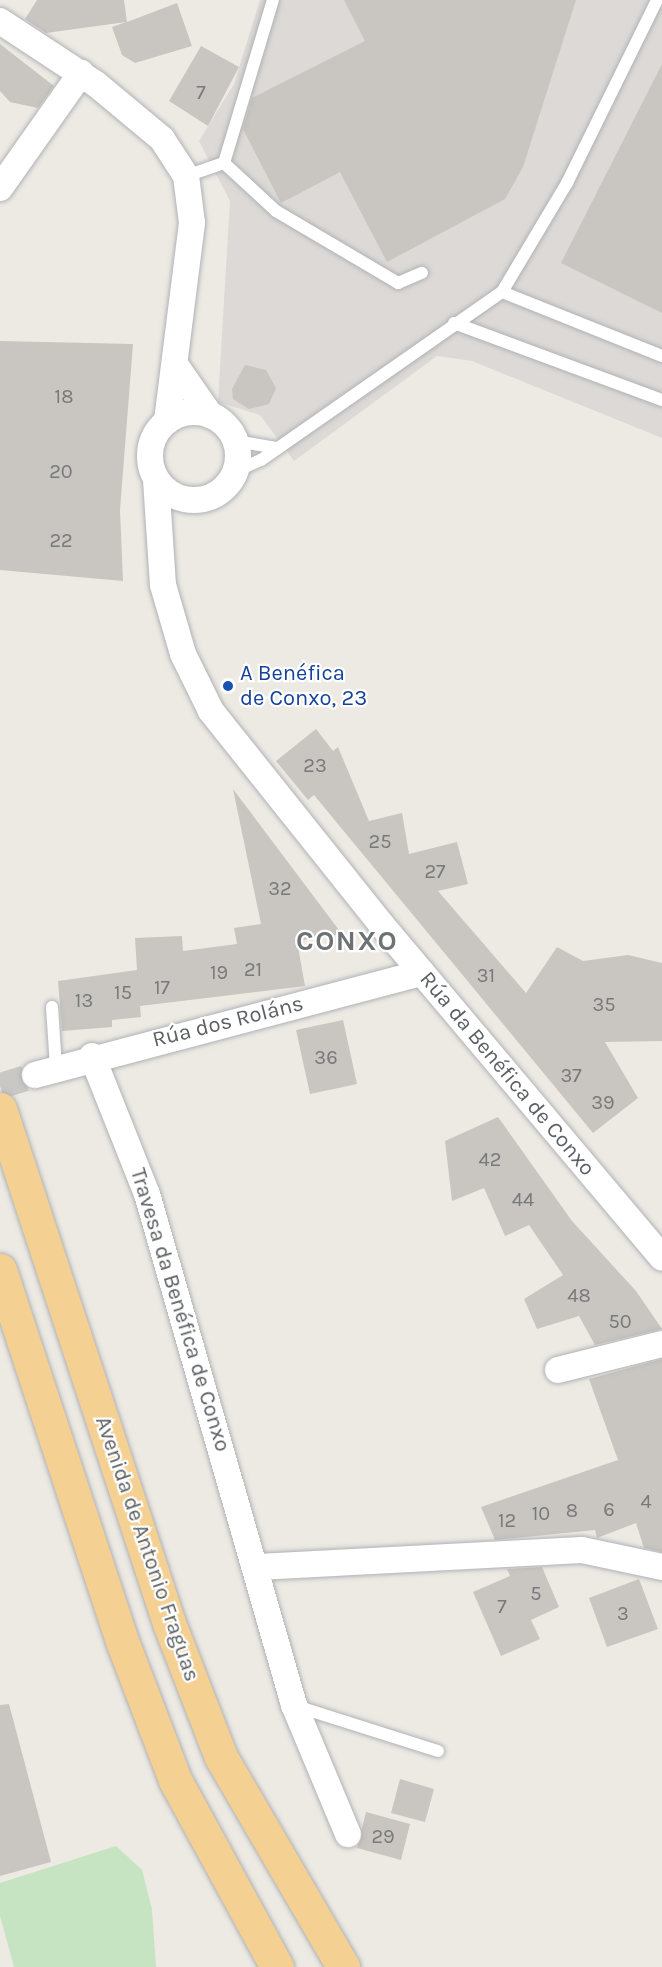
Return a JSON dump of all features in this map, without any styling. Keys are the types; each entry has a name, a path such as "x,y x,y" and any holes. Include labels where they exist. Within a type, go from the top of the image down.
{"highway":[{"name":"Avenida de Antonio Fraguas","path":"0,1109 169,1623 221,1757 343,1967"},
{"path":"0,1270 122,1641 175,1780 278,1967"}],"street":[{"name":"Rúa da Benéfica de Conxo","path":"0,21 81,73 162,139 186,176 192,223 176,366 167,421 151,444 156,480 159,553 172,621 211,711 422,973 662,1258"},
{"path":"0,188 81,73"},
{"path":"156,480 189,501 216,495 236,471 236,441 210,415 176,366"},
{"path":"167,421 186,413 210,415"},
{"path":"159,553 189,501"},
{"name":"Rúa dos Roláns","path":"45,1072 92,1056 422,973"},
{"name":"Travesa da Benéfica de Conxo","path":"92,1056 147,1194 258,1567 294,1706 348,1834"},
{"path":"558,1370 662,1344"},
{"path":"258,1567 582,1550 662,1567"}],"lane":[{"path":"224,163 273,0"},
{"path":"236,471 277,448 454,323 502,292 567,183 657,0"},
{"path":"186,176 224,163"},
{"path":"224,163 276,211 398,283 422,273"},
{"path":"502,292 662,356"},
{"path":"454,323 662,400"},
{"path":"236,441 277,448"},
{"path":"45,1072 52,1007"},
{"path":"294,1706 438,1751"}],"shaded area":[{"path":"260,0 662,0 662,438 472,361 437,356 294,461 260,415 218,402 230,201 199,141 234,84"}],"green space":[{"path":"116,1846 142,1870 152,1909 156,1967 14,1967 0,1916 0,1883"}],"building":[{"path":"37,0 124,0 127,22 177,3 192,46 135,63 122,55 112,27 126,22 46,33 25,19"},
{"path":"344,0 576,0 523,167 505,199 387,262 340,172 281,203 243,129 252,98 365,41"},
{"path":"0,44 54,86 38,108 10,102 0,91"},
{"path":"201,46 239,67 208,126 169,101"},
{"path":"662,64 662,313 561,263"},
{"path":"0,341 133,344 120,510 123,581 0,570"},
{"path":"245,365 266,370 276,388 269,404 249,409 233,399 232,389"},
{"path":"316,729 333,751 338,747 369,821 402,813 409,854 457,842 468,884 438,891 526,993 557,947 583,961 628,955 662,963 662,1041 605,1042 638,1098 593,1133 314,795 308,800 276,761"},
{"path":"233,789 342,934 297,941 305,986 140,1006 141,1017 112,1020 112,1027 62,1031 58,981 137,970 135,938 182,936 183,951 237,944 234,928 261,924"},
{"path":"343,1020 357,1084 310,1094 296,1030"},
{"path":"498,1117 572,1221 636,1291 662,1329 595,1345 579,1316 537,1329 524,1299 563,1275 529,1225 505,1236 484,1188 452,1201 445,1141"},
{"path":"662,1359 662,1552 644,1548 636,1523 597,1538 595,1530 495,1540 481,1507 618,1460 589,1379"},
{"path":"542,1567 559,1607 531,1620 540,1639 501,1656 473,1592 510,1576 507,1569"},
{"path":"639,1579 658,1629 607,1647 589,1598"},
{"path":"9,1704 51,1862 0,1876 0,1705"},
{"path":"400,1779 434,1789 425,1822 391,1813"},
{"path":"366,1812 410,1824 401,1860 357,1848"}],"tunnel":[{"path":"0,1086 35,1075"}],"place":[{"name":"A Benéfica de Conxo, 23","path":"228,686"}],"district":[{"name":"CONXO","path":"347,941"}]}
